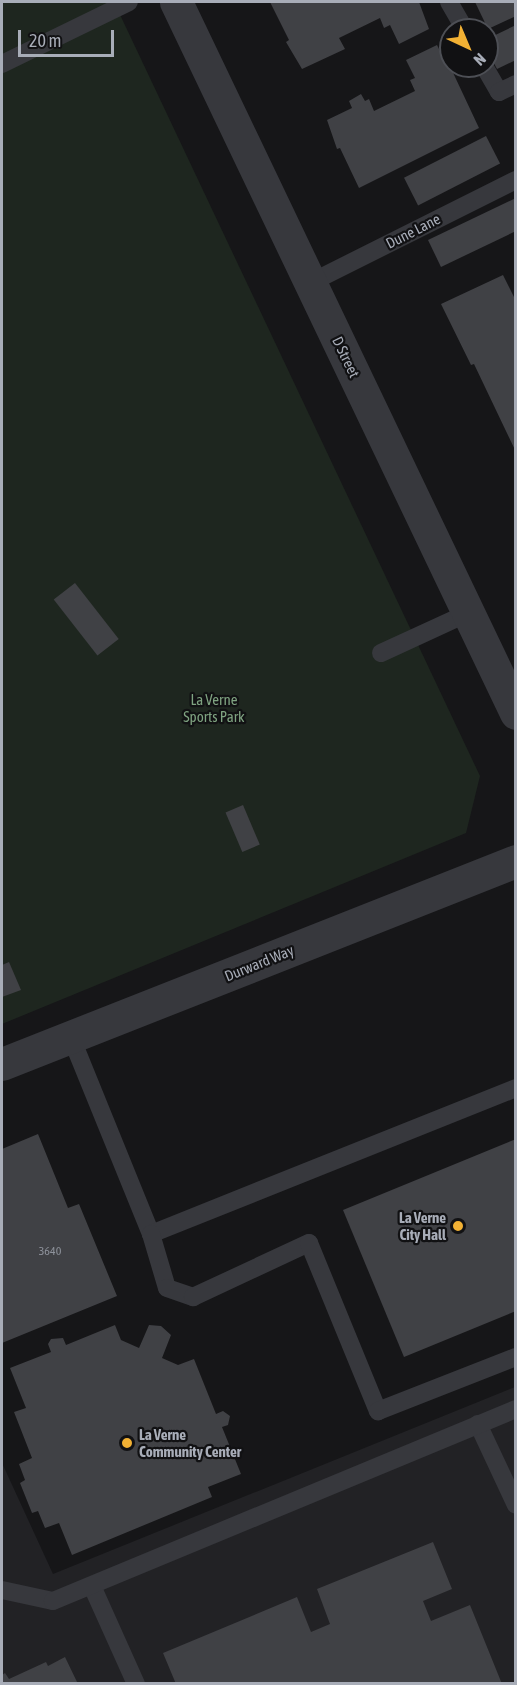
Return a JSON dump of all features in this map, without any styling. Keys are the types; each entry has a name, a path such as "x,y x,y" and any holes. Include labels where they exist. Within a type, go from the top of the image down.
{"street":[{"name":"D Street","path":"176,2 516,712"},
{"name":"Durward Way","path":"2,1064 516,861"}],"lane":[{"path":"2,64 129,2"},
{"path":"449,2 458,18"},
{"path":"491,78 499,92 516,84"},
{"name":"Dune Lane","path":"310,283 516,180"},
{"path":"381,653 468,613"},
{"path":"71,1037 151,1234 166,1288 193,1297 309,1243 378,1411 516,1357"},
{"path":"151,1234 516,1088"},
{"path":"2,1590 52,1600 92,1586 516,1409"},
{"path":"478,1424 516,1505"},
{"path":"92,1586 136,1683"}],"shaded area":[{"path":"515,1387 515,1683 2,1683 2,1463 53,1574"}],"green space":[{"name":"La Verne Sports Park","path":"2,2 114,2 480,776 466,833 2,1024"}],"building":[{"path":"270,2 419,2 429,29 399,44 390,25 384,28 380,18 339,38 345,49 302,69 286,42 289,40"},
{"path":"475,2 516,2 516,16 499,24 499,18 483,18"},
{"path":"516,25 516,60 499,68 499,33"},
{"path":"437,45 439,78 456,78 479,128 359,188 340,148 337,149 327,120 352,108 349,101 361,94 365,101 369,99 374,111 415,91 410,80 415,78 406,60"},
{"path":"486,136 500,164 418,205 404,178"},
{"path":"516,198 516,231 441,267 428,240"},
{"path":"503,275 516,301 516,452 474,364 471,365 441,304"},
{"path":"75,583 119,639 97,656 54,600"},
{"path":"243,805 260,845 242,852 226,812"},
{"path":"9,962 21,990 2,997 2,965"},
{"path":"38,1134 68,1208 79,1204 117,1296 2,1343 2,1149"},
{"path":"516,1139 516,1311 404,1357 343,1210"},
{"name":"La Verne Community Center","path":"115,1325 121,1340 139,1348 149,1325 161,1326 171,1335 162,1358 178,1365 194,1359 216,1414 223,1411 230,1416 228,1425 222,1427 241,1474 208,1487 212,1497 72,1555 59,1523 45,1528 38,1511 32,1513 20,1483 25,1480 19,1464 32,1458 14,1412 26,1408 10,1368 51,1352 48,1344 51,1339 63,1338 66,1345"},
{"path":"433,1542 452,1589 423,1601 431,1621 470,1605 502,1684 176,1684 163,1653 297,1597 311,1632 330,1624 317,1589"},
{"path":"65,1657 78,1684 2,1684 2,1675 5,1673 9,1679 46,1662 48,1666"}],"place":[{"name":"La Verne City Hall","path":"458,1226"},
{"name":"La Verne Community Center","path":"127,1443"}]}
